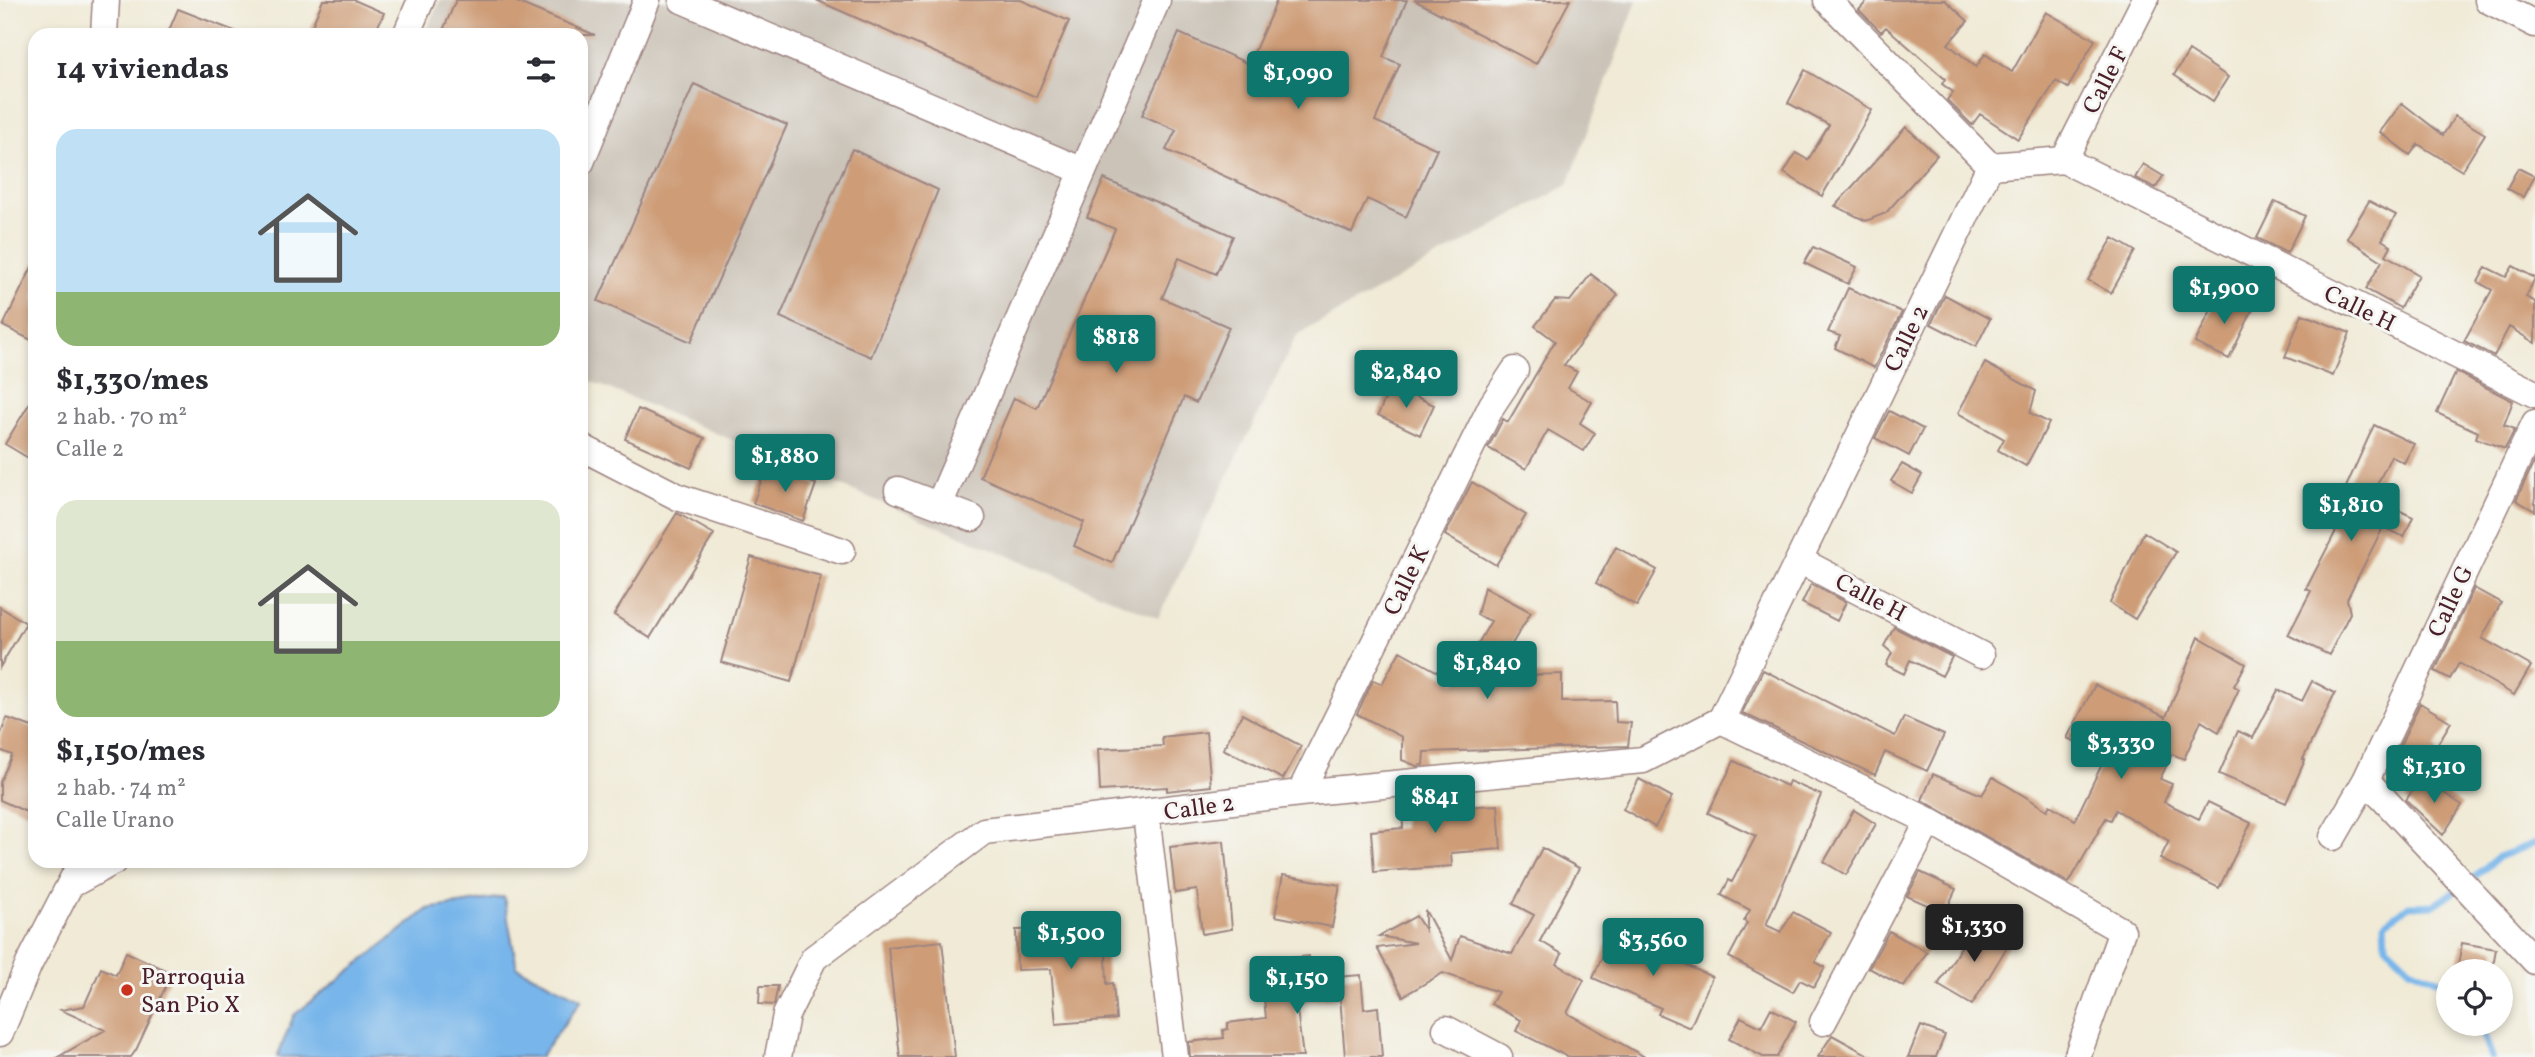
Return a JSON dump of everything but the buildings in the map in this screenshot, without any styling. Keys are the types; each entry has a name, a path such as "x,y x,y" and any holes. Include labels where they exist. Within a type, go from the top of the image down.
{"street":[{"path":"104,28 106,0"},
{"path":"409,28 421,0"},
{"path":"588,145 647,0"},
{"path":"682,0 1083,171"},
{"path":"940,505 1157,0"},
{"path":"1827,0 1990,166 2064,160"},
{"name":"Calle F","path":"2064,160 2146,0"},
{"path":"2488,0 2535,24"},
{"name":"Calle H","path":"2064,160 2535,394"},
{"name":"Calle 2","path":"778,1057 786,1015 814,958 984,831 1146,814 1300,793 1643,760 1721,720 1990,166"},
{"name":"Calle K","path":"1300,793 1486,415 1515,370"},
{"name":"Calle G","path":"2333,837 2366,779 2535,423"},
{"path":"588,451 678,497 842,551"},
{"path":"898,490 972,518"},
{"name":"Calle H","path":"1799,559 1981,655"},
{"path":"1721,720 1929,821 2122,931 2077,1057"},
{"path":"2366,779 2432,855 2535,961"},
{"path":"1146,814 1175,1057"},
{"path":"1822,1022 1929,821"},
{"path":"0,1033 29,964 78,868"},
{"path":"70,884 101,868"},
{"path":"1446,1029 1499,1057"}],"shaded area":[{"path":"440,0 1637,0 1568,185 1297,335 1158,618 588,380 588,28 428,28"}],"water":[{"path":"504,897 517,967 582,999 540,1057 277,1057 294,1015 428,909"}],"waterway":[{"path":"2468,882 2498,857 2535,843"},
{"path":"2436,980 2410,968 2386,945 2385,923 2409,906 2434,905 2458,889"},
{"path":"2484,1036 2492,1057"}],"place":[{"name":"Parroquia San Pio X","path":"127,990"}]}
